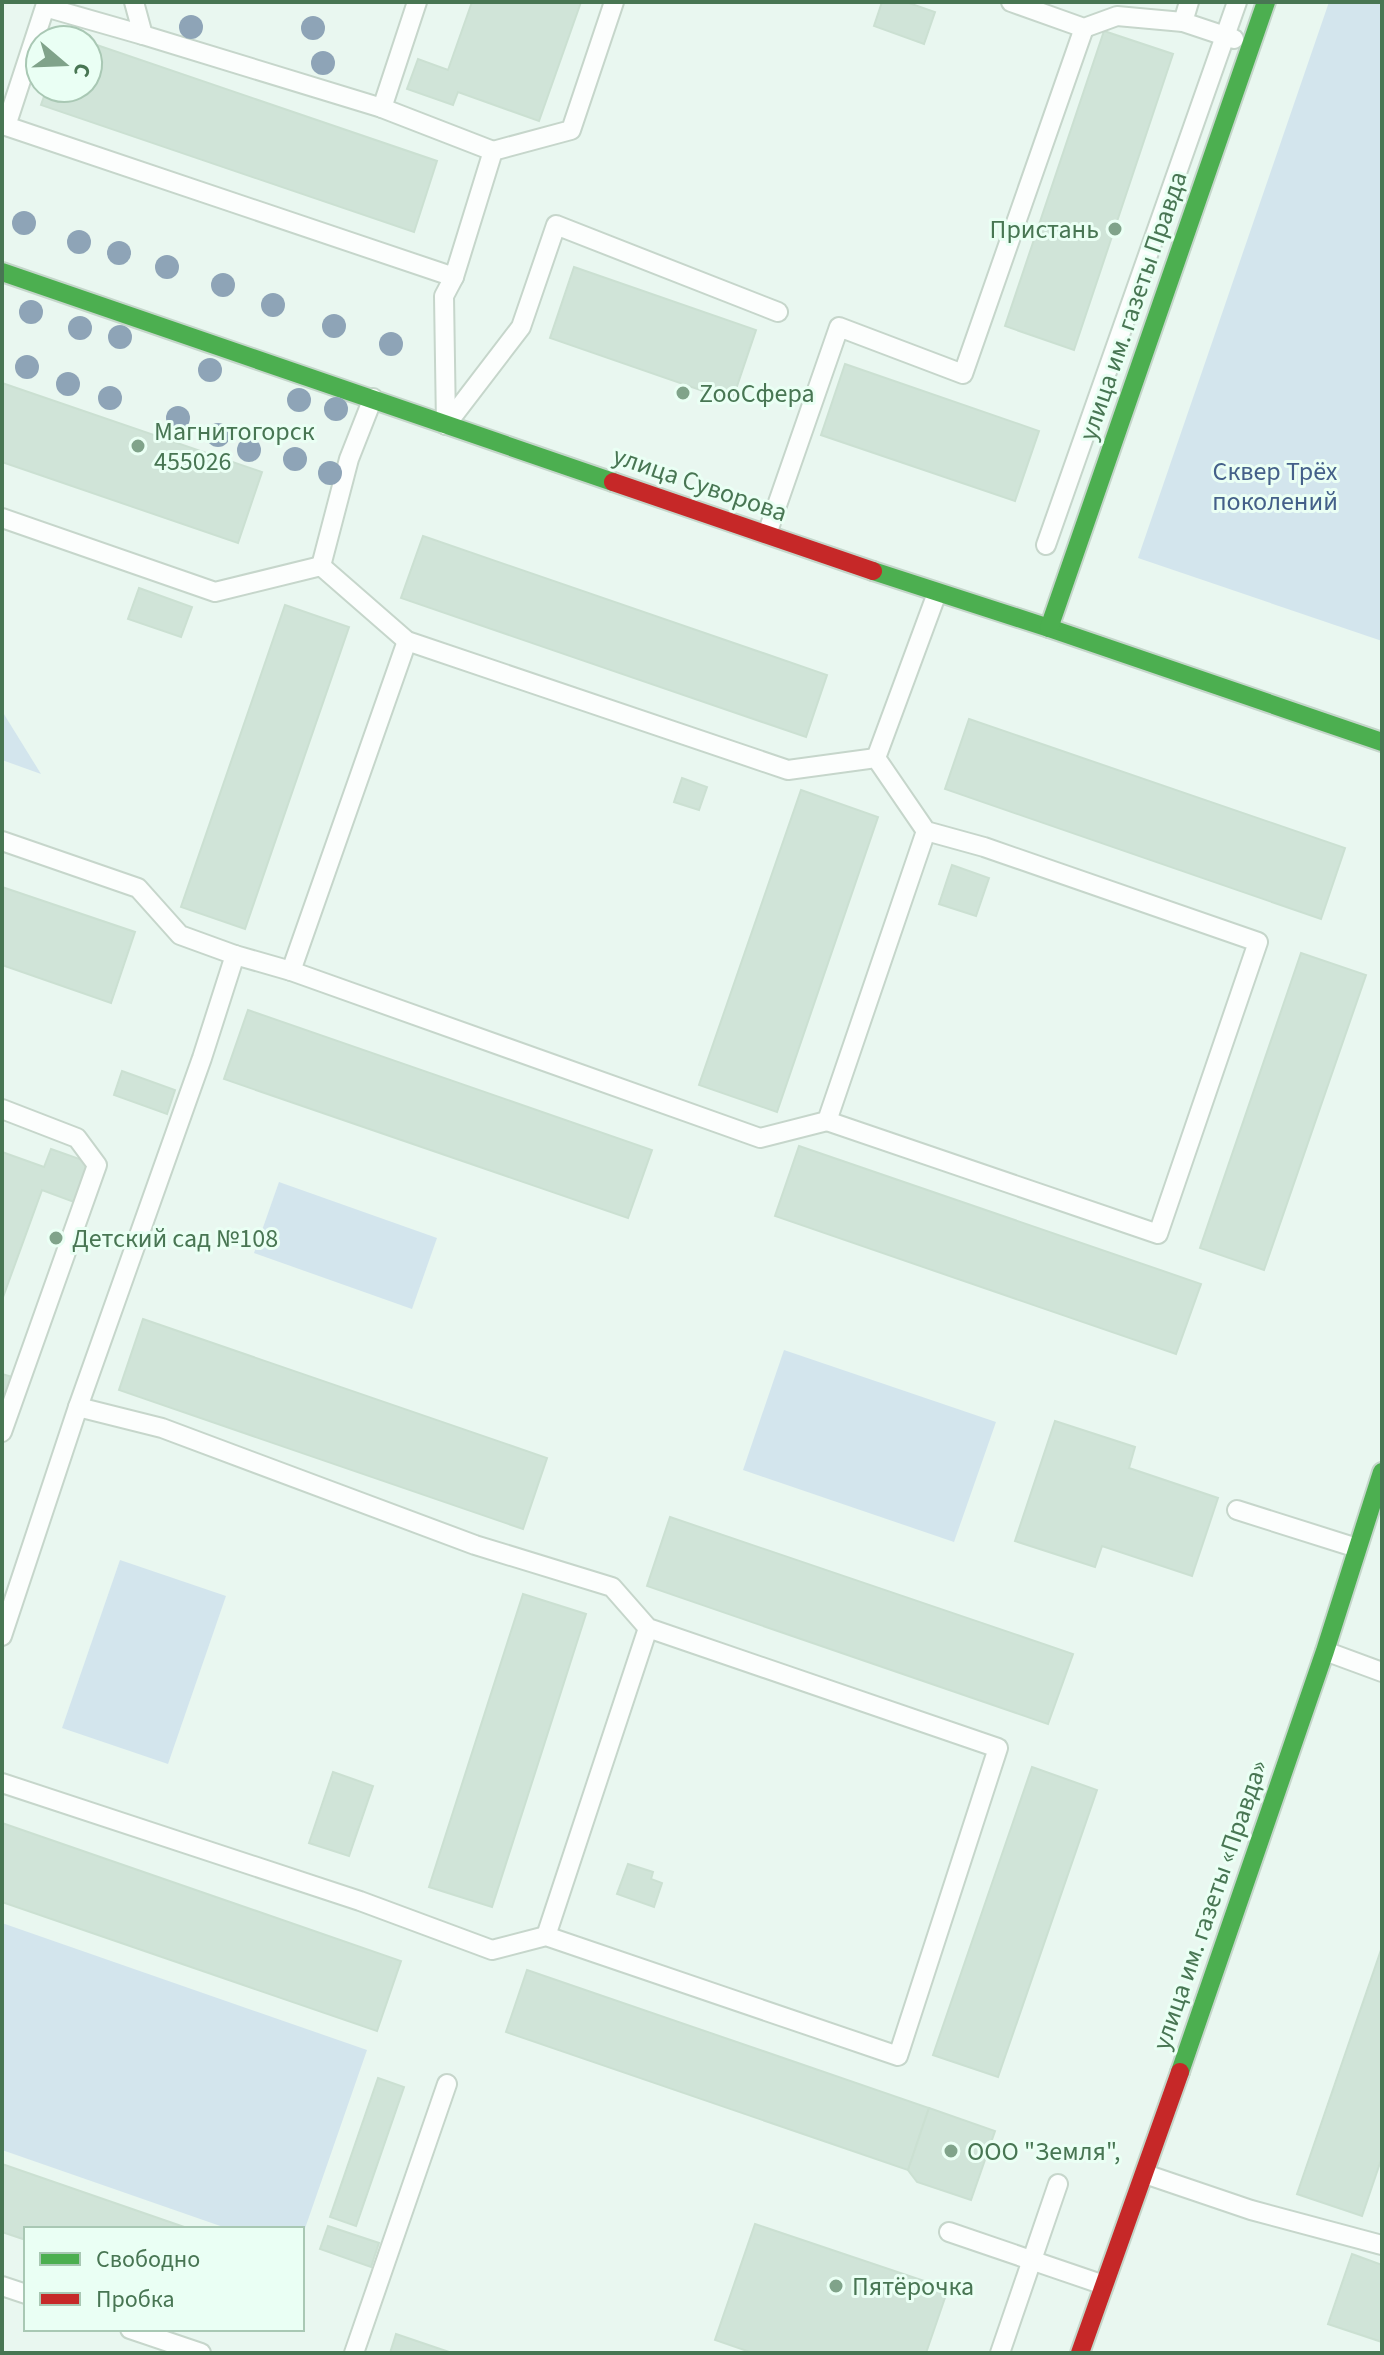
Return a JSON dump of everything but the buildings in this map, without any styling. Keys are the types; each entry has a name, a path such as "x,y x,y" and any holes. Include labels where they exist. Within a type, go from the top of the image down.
{"street":[{"name":"улица им. газеты Правда","path":"1049,628 1266,2"},
{"name":"улица Суворова","path":"2,272 937,593 1382,742"},
{"name":"улица им. газеты «Правда»","path":"1080,2353 1325,1651 1382,1472"}],"lane":[{"path":"134,2 143,35"},
{"path":"382,108 417,2"},
{"path":"454,277 6,126 37,5 382,108 493,151 571,130 614,2"},
{"path":"1011,2 1084,28 1117,16 1183,22 1252,45"},
{"path":"1183,22 1189,2"},
{"path":"1046,545 1237,2"},
{"path":"767,534 839,327 963,374 1084,28"},
{"path":"446,425 444,296 454,277 493,151"},
{"path":"446,425 521,327 556,225 778,312"},
{"path":"321,566 349,459 373,398"},
{"path":"2,518 215,592 321,566"},
{"path":"321,566 407,641 788,770 876,758"},
{"path":"876,758 937,593"},
{"path":"291,971 407,641"},
{"path":"2,841 138,888 180,935 291,971 760,1138 827,1121 1158,1234 1258,942 984,847 926,831 876,758"},
{"path":"827,1121 926,831"},
{"path":"2,1636 10,1590 202,1058 235,955"},
{"path":"2,1109 77,1138 97,1165 2,1432"},
{"path":"2,1783 360,1901 492,1950 546,1936 898,2056 998,1748 648,1628 612,1587 475,1545 162,1428 78,1407"},
{"path":"1237,1510 1357,1548"},
{"path":"546,1936 648,1628"},
{"path":"1325,1651 1382,1672"},
{"path":"354,2353 447,2084"},
{"path":"1145,2174 1251,2210 1382,2245"},
{"path":"1000,2353 1058,2184"},
{"path":"949,2232 1104,2285"},
{"path":"2,2286 24,2293"},
{"path":"136,2331 201,2353"}],"green space":[{"name":"Сквер Трёх поколений","path":"1329,2 1382,2 1382,641 1138,558"},
{"path":"2,711 41,774 2,760"},
{"path":"279,1182 437,1238 412,1309 254,1253"},
{"path":"784,1350 996,1422 954,1542 743,1470"},
{"path":"120,1560 226,1596 168,1764 62,1728"},
{"path":"2,1923 367,2050 304,2231 304,2227 223,2227 2,2150"}],"traffic: fast":[{"path":"1049,628 1266,2"},
{"path":"2,272 613,482"},
{"path":"873,571 1382,742"},
{"path":"1180,2072 1325,1651 1382,1472"}],"traffic: jam":[{"path":"613,482 873,571"},
{"path":"1080,2353 1180,2072"}],"place":[{"name":"Пристань","path":"1115,229"},
{"name":"ZooСфера","path":"683,393"},
{"name":"Магнитогорск 455026","path":"138,446"},
{"name":"Детский сад №108","path":"56,1238"},
{"name":"ООО \"Земля\",","path":"951,2151"},
{"name":"Пятёрочка","path":"836,2286"}]}
